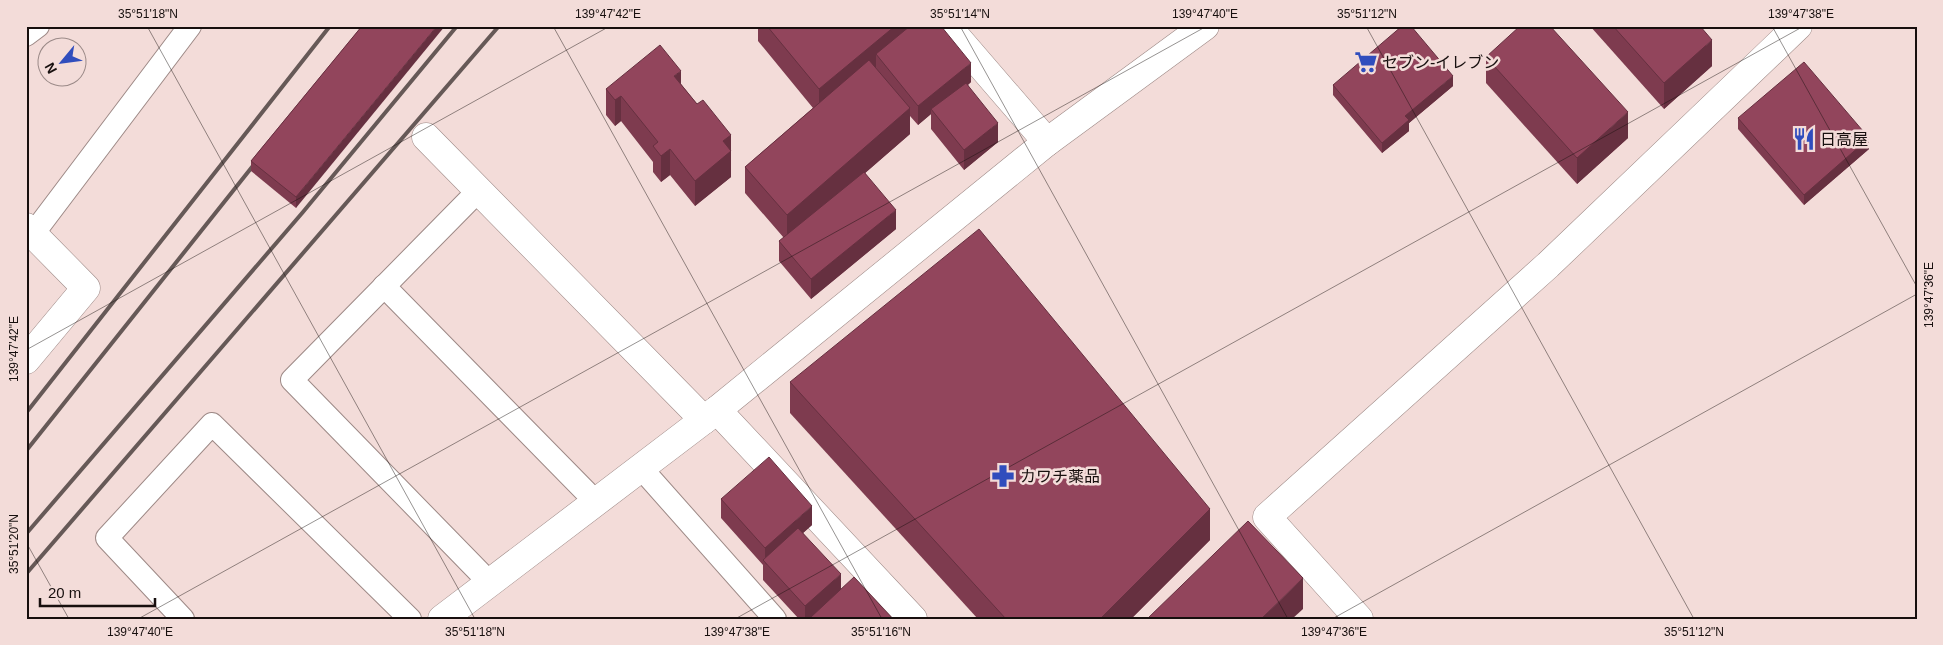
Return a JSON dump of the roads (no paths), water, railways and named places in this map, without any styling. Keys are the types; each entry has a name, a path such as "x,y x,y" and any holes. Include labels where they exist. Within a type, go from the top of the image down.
{"street":[{"path":"947,26 1047,142"},
{"path":"442,619 710,415 1047,142 1206,26"},
{"path":"1358,619 1267,517 1548,265 1798,26"},
{"path":"426,137 710,415 914,619"},
{"path":"26,360 86,288 30,230"}],"lane":[{"path":"26,35 38,26"},
{"path":"30,230 190,26"},
{"path":"479,190 292,380 490,583"},
{"path":"384,286 596,502"},
{"path":"183,619 107,538 212,424 410,619"},
{"path":"641,468 775,619"}],"railway":[{"path":"26,413 330,26"},
{"path":"26,534 303,212 457,26"},
{"path":"26,574 499,26"},
{"path":"26,451 260,157"}],"place":[{"name":"セブン-イレブン","path":"1366,62"},
{"name":"日高屋","path":"1804,139"},
{"name":"カワチ薬品","path":"1003,476"}]}
